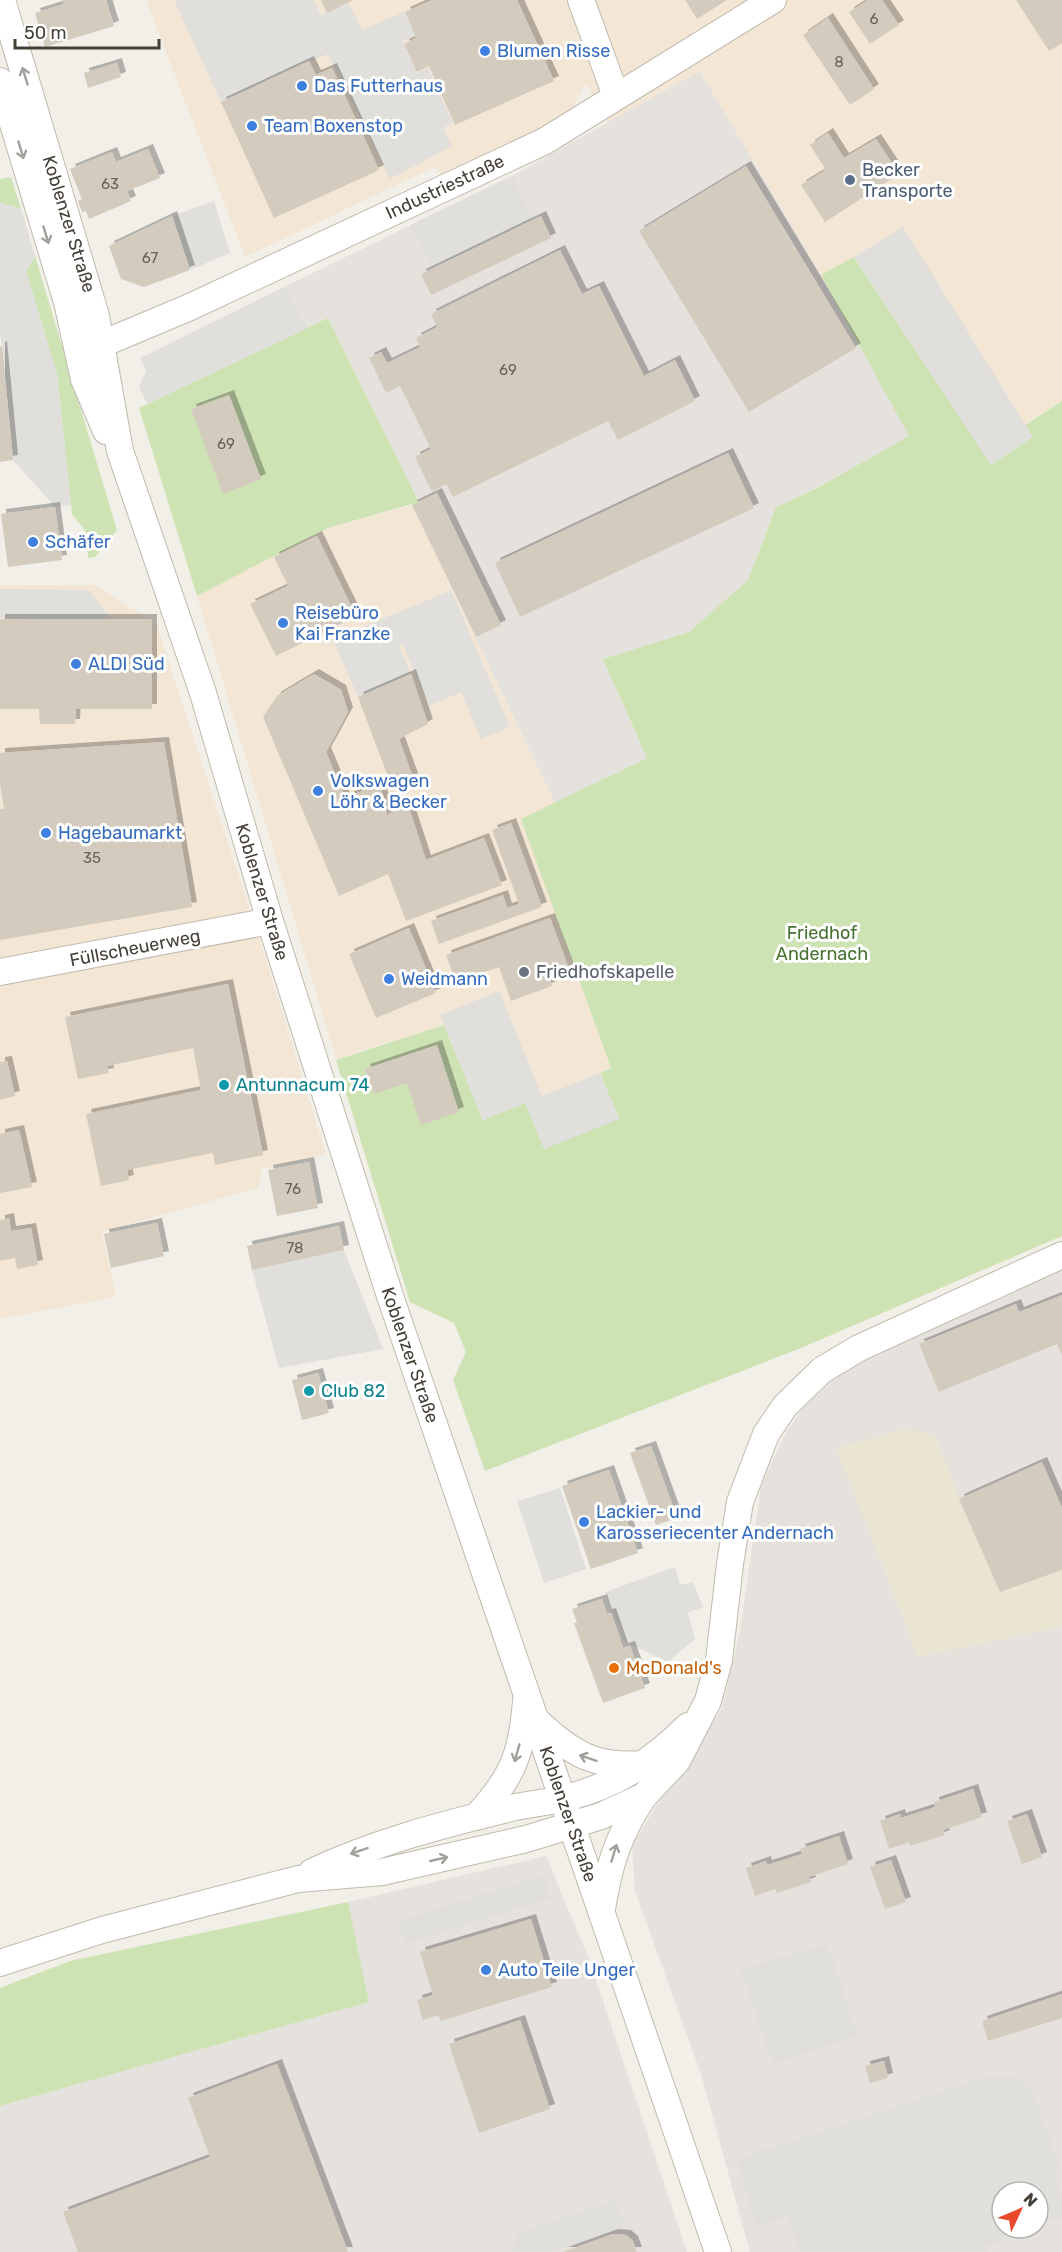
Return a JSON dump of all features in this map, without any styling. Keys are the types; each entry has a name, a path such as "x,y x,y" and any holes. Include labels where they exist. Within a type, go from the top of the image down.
{"street":[{"name":"Koblenzer Straße","path":"2,0 90,296 102,344 120,451 203,693 270,921 390,1296 718,2252"},
{"path":"581,0 616,96"},
{"name":"Industriestraße","path":"102,344 190,307 544,141 773,0"},
{"name":"Koblenzer Straße","path":"0,81 70,315 84,380 98,417 120,451"},
{"path":"70,315 88,339 102,344 92,355 84,380"},
{"name":"Füllscheuerweg","path":"0,972 270,921"},
{"path":"602,1910 614,1850 625,1825 644,1796 677,1761 704,1710 718,1668 730,1563 740,1502 766,1434 785,1406 822,1370 859,1348 1062,1255"},
{"path":"476,1818 501,1789 511,1772 521,1739 527,1695"},
{"path":"298,1879 356,1851 522,1805 563,1799 611,1784 645,1764 663,1750 704,1710"},
{"path":"536,1720 561,1743 583,1758 623,1765 645,1764"},
{"path":"0,1963 102,1930 298,1879 382,1872 526,1839 620,1809 644,1796"}],"shaded area":[{"path":"146,0 1062,0 1062,401 1025,424 1033,437 855,257 821,275 700,71 607,123 586,83 572,110 534,134 442,176 435,167 245,257"},
{"path":"174,0 313,0 321,15 348,2 362,30 404,12 415,36 402,41 417,73 428,68 453,123 443,128 452,146 390,179 328,54 221,102"},
{"path":"700,71 821,275 910,436 814,489 776,507 748,580 689,632 603,659 647,758 555,803 412,505 419,501 328,318 308,328 286,286 512,176"},
{"path":"512,176 533,220 431,268 410,225"},
{"path":"214,201 230,253 190,270 172,216"},
{"path":"0,203 21,209 35,256 26,271 57,374 71,505 55,507 13,460 0,331"},
{"path":"903,227 1033,437 991,465 854,257"},
{"path":"286,286 308,328 147,404 139,387 146,371 140,358"},
{"path":"412,505 555,803 522,819 611,1068 600,1073 544,1149 444,1025 336,1059 197,596 328,528"},
{"path":"0,585 95,585 156,623 258,934 326,1154 262,1169 258,1188 102,1232 116,1297 0,1319"},
{"path":"0,589 89,590 112,620 0,618"},
{"path":"451,590 510,727 481,739 461,692 429,706 402,644 399,646 411,674 358,697 333,640"},
{"path":"499,991 542,1096 600,1073 619,1119 544,1149 525,1103 483,1120 440,1015"},
{"path":"344,1250 383,1349 279,1368 252,1270"},
{"path":"1062,1271 1062,2252 750,2252 701,2074 635,1891 632,1846 664,1792 722,1709 740,1631 761,1486 786,1432 803,1408 834,1379 867,1357"},
{"path":"908,1428 937,1437 959,1499 1000,1591 1062,1570 1062,1627 918,1657 836,1448"},
{"path":"560,1488 586,1569 544,1583 517,1501"},
{"path":"675,1567 680,1585 693,1582 703,1607 688,1613 695,1639 668,1662 624,1641 605,1592"},
{"path":"546,1856 589,1959 687,2252 0,2252 0,2106 369,2002 348,1902"},
{"path":"543,1875 551,1898 405,1944 398,1921"},
{"path":"828,1944 857,2036 773,2064 741,1969"},
{"path":"1007,2075 1023,2082 1035,2097 1061,2171 1054,2174 1062,2198 1062,2217 1050,2222 1050,2180 990,2180 990,2240 1002,2240 986,2246 988,2252 800,2252 787,2218 756,2226 737,2159 986,2077"},
{"path":"616,2200 626,2227 552,2252 511,2252 518,2233"}],"green space":[{"path":"11,177 21,209 0,203 0,179"},
{"path":"35,256 117,530 95,557 88,558 86,532 72,514 57,374 26,271"},
{"name":"Friedhof Andernach","path":"854,257 991,464 1032,437 1025,425 1062,401 1062,1236 801,1348 485,1471 453,1380 466,1352 454,1323 410,1302 336,1060 444,1025 483,1120 525,1103 619,1119 600,1073 611,1068 521,819 647,758 603,659 689,632 748,580 776,507 815,489 909,436 821,275"},
{"path":"328,318 419,502 328,528 197,596 139,408"},
{"path":"348,1902 369,2002 0,2106 0,1988 70,1961"}],"building":[{"path":"62,0 106,0 114,26 45,47 35,13 64,4"},
{"path":"321,0 353,0 327,13"},
{"path":"432,0 517,0 554,81 455,125 429,66 417,72 404,44 416,38 405,12"},
{"path":"685,0 727,0 697,19"},
{"path":"868,0 882,0 899,25 870,44 849,12"},
{"path":"1016,0 1062,0 1062,43 1049,51"},
{"path":"828,18 874,89 850,105 803,35"},
{"path":"309,61 316,75 332,68 379,170 274,218 221,102"},
{"path":"117,63 121,77 88,88 84,73"},
{"name":"Becker Transporte","path":"828,133 844,158 876,139 899,174 825,222 801,185 826,170 810,145"},
{"path":"148,149 160,178 127,191 131,201 89,219 86,211 82,212 78,201 82,199 70,169 112,152 116,162"},
{"path":"746,166 856,348 749,412 639,231"},
{"path":"172,216 190,270 144,287 121,279 109,246"},
{"path":"541,216 551,238 431,295 421,274"},
{"path":"560,250 582,294 599,286 644,376 675,360 695,401 618,440 608,421 453,497 446,484 432,492 415,457 431,449 400,386 386,393 369,358 381,352 387,363 420,347 416,338 437,327 431,314"},
{"path":"2,346 13,460 0,462 0,347"},
{"path":"229,395 261,479 223,494 191,409"},
{"path":"728,453 754,508 520,617 495,563"},
{"path":"437,493 501,625 476,637 412,505"},
{"name":"Schäfer","path":"55,507 62,560 8,567 1,514"},
{"path":"317,536 356,616 276,656 250,604 288,586 274,557"},
{"name":"ALDI Süd","path":"0,619 152,619 152,709 76,709 75,724 40,724 39,709 0,709"},
{"name":"Volkswagen Löhr & Becker","path":"314,674 341,690 348,712 326,752 345,798 380,784 387,815 407,802 426,860 484,838 502,885 406,921 388,874 339,896 263,717 277,696"},
{"path":"411,674 428,724 399,739 413,778 392,787 358,697"},
{"path":"164,742 192,907 0,940 0,809 4,809 0,784 0,753"},
{"path":"511,823 542,907 439,944 431,921 503,895 507,908 519,904 492,830"},
{"path":"550,918 569,969 549,976 552,986 511,1001 499,967 456,982 446,955"},
{"path":"409,928 436,993 376,1018 349,954"},
{"name":"Antunnacum 74","path":"228,984 263,1155 215,1165 213,1153 127,1170 129,1180 101,1186 86,1114 201,1090 193,1048 107,1066 109,1073 78,1079 65,1017"},
{"path":"437,1045 459,1112 421,1125 407,1083 374,1094 365,1069"},
{"path":"7,1061 15,1096 0,1100 0,1062"},
{"path":"19,1130 32,1187 0,1193 0,1134"},
{"path":"309,1162 318,1208 277,1216 268,1170"},
{"path":"9,1218 11,1231 31,1228 38,1265 17,1269 15,1258 0,1261 0,1220"},
{"path":"157,1223 164,1256 111,1268 104,1234"},
{"path":"339,1226 344,1250 252,1270 247,1246"},
{"path":"1062,1295 1062,1356 1057,1344 939,1392 919,1344 1016,1304 1019,1312"},
{"name":"Club 82","path":"318,1373 329,1413 302,1420 292,1380"},
{"path":"651,1446 677,1518 656,1525 630,1453"},
{"path":"1042,1462 1062,1508 1062,1570 1000,1592 959,1499"},
{"path":"609,1470 638,1553 591,1569 562,1486"},
{"name":"McDonald's","path":"602,1599 607,1614 611,1613 623,1648 630,1646 645,1688 603,1703 574,1623 577,1623 572,1609"},
{"path":"973,1789 982,1817 943,1830 945,1835 910,1846 909,1842 889,1849 880,1821 900,1814 901,1818 935,1807 934,1802"},
{"path":"1027,1814 1042,1857 1022,1864 1007,1821"},
{"path":"839,1836 848,1864 809,1877 811,1882 777,1893 775,1889 755,1896 746,1868 766,1861 767,1865 802,1854 800,1849"},
{"path":"891,1860 906,1902 885,1909 870,1867"},
{"name":"Auto Teile Unger","path":"531,1919 552,1987 441,2021 439,2015 423,2020 417,2000 433,1995 420,1952"},
{"path":"1062,1994 1062,2018 988,2041 982,2021"},
{"path":"520,2020 550,2109 479,2133 449,2044"},
{"path":"884,2061 888,2078 870,2083 865,2066"},
{"path":"277,2064 348,2252 78,2252 63,2212 210,2157 188,2098"},
{"path":"613,2234 626,2235 633,2241 637,2252 563,2252"}],"place":[{"name":"Blumen Risse","path":"485,51"},
{"name":"Das Futterhaus","path":"302,86"},
{"name":"Team Boxenstop","path":"252,126"},
{"name":"Becker Transporte","path":"850,180"},
{"name":"Schäfer","path":"33,542"},
{"name":"Reisebüro Kai Franzke","path":"283,623"},
{"name":"ALDI Süd","path":"76,664"},
{"name":"Volkswagen Löhr & Becker","path":"318,791"},
{"name":"Hagebaumarkt","path":"46,833"},
{"name":"Friedhofskapelle","path":"524,972"},
{"name":"Weidmann","path":"389,979"},
{"name":"Antunnacum 74","path":"224,1085"},
{"name":"Club 82","path":"309,1391"},
{"name":"Lackier- und Karosseriecenter Andernach","path":"584,1522"},
{"name":"McDonald's","path":"614,1668"},
{"name":"Auto Teile Unger","path":"486,1970"}]}
